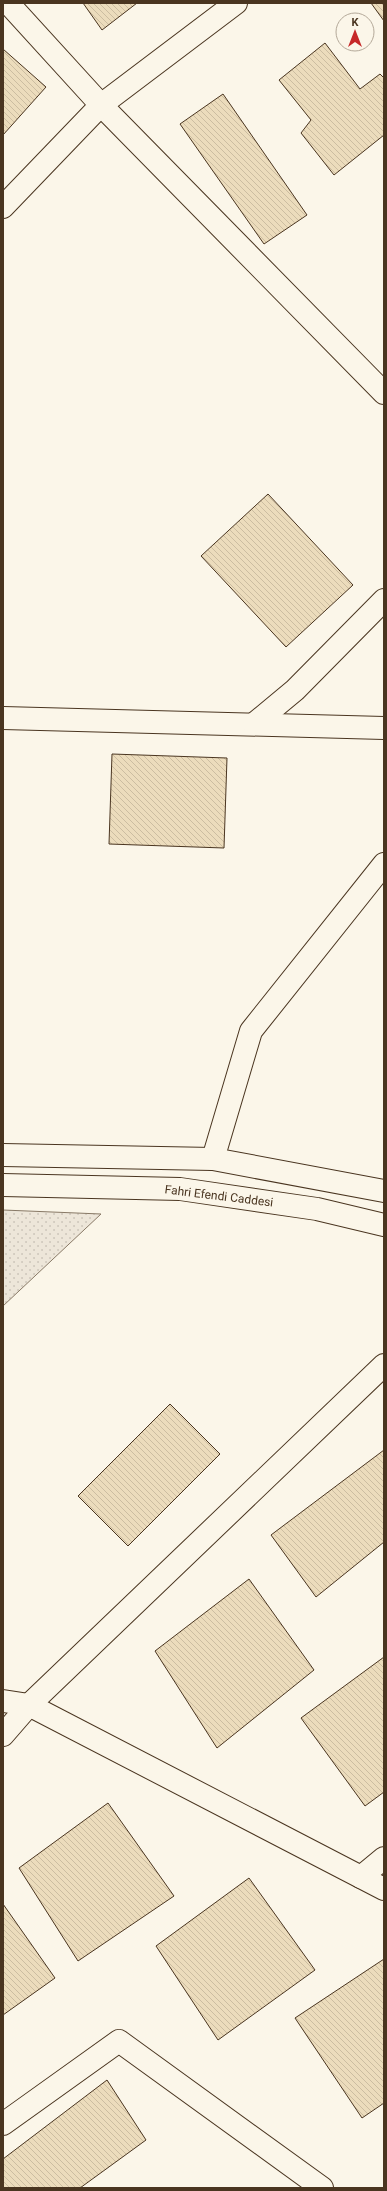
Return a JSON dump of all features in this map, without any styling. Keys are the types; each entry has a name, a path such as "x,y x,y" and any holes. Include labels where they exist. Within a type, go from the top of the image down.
{"street":[{"path":"8,3 101,105 384,393"},
{"path":"3,207 101,105 236,3"},
{"path":"254,724 295,690 384,600"},
{"path":"3,718 384,728"},
{"path":"213,1159 251,1031 384,864"},
{"path":"3,1155 213,1159 384,1191"},
{"name":"Fahri Efendi Caddesi","path":"3,1185 180,1189 317,1209 384,1225"},
{"path":"3,1735 30,1705 384,1365"},
{"path":"3,1701 30,1705 384,1889"},
{"path":"361,1877 384,1858"},
{"path":"3,2124 119,2041 322,2188"}],"shaded area":[{"path":"3,1210 101,1214 3,1306"}],"building":[{"path":"83,3 137,3 102,30"},
{"path":"371,3 384,3 384,21"},
{"path":"325,43 360,89 380,74 384,78 384,135 334,175 301,133 311,120 279,80"},
{"path":"3,49 46,87 3,135"},
{"path":"223,94 307,215 264,244 180,124"},
{"path":"268,494 353,585 286,647 201,556"},
{"path":"112,754 227,758 224,848 109,844"},
{"path":"170,1404 220,1454 128,1546 78,1496"},
{"path":"384,1450 384,1542 316,1597 271,1535"},
{"path":"249,1579 314,1670 217,1748 155,1651"},
{"path":"384,1657 384,1792 365,1806 301,1718"},
{"path":"108,1803 174,1896 78,1961 19,1868"},
{"path":"249,1878 315,1970 218,2040 156,1946"},
{"path":"3,1904 55,1978 3,2015"},
{"path":"384,1959 384,2103 362,2118 295,2018"},
{"path":"107,2080 146,2140 80,2188 3,2188 3,2159"}]}
